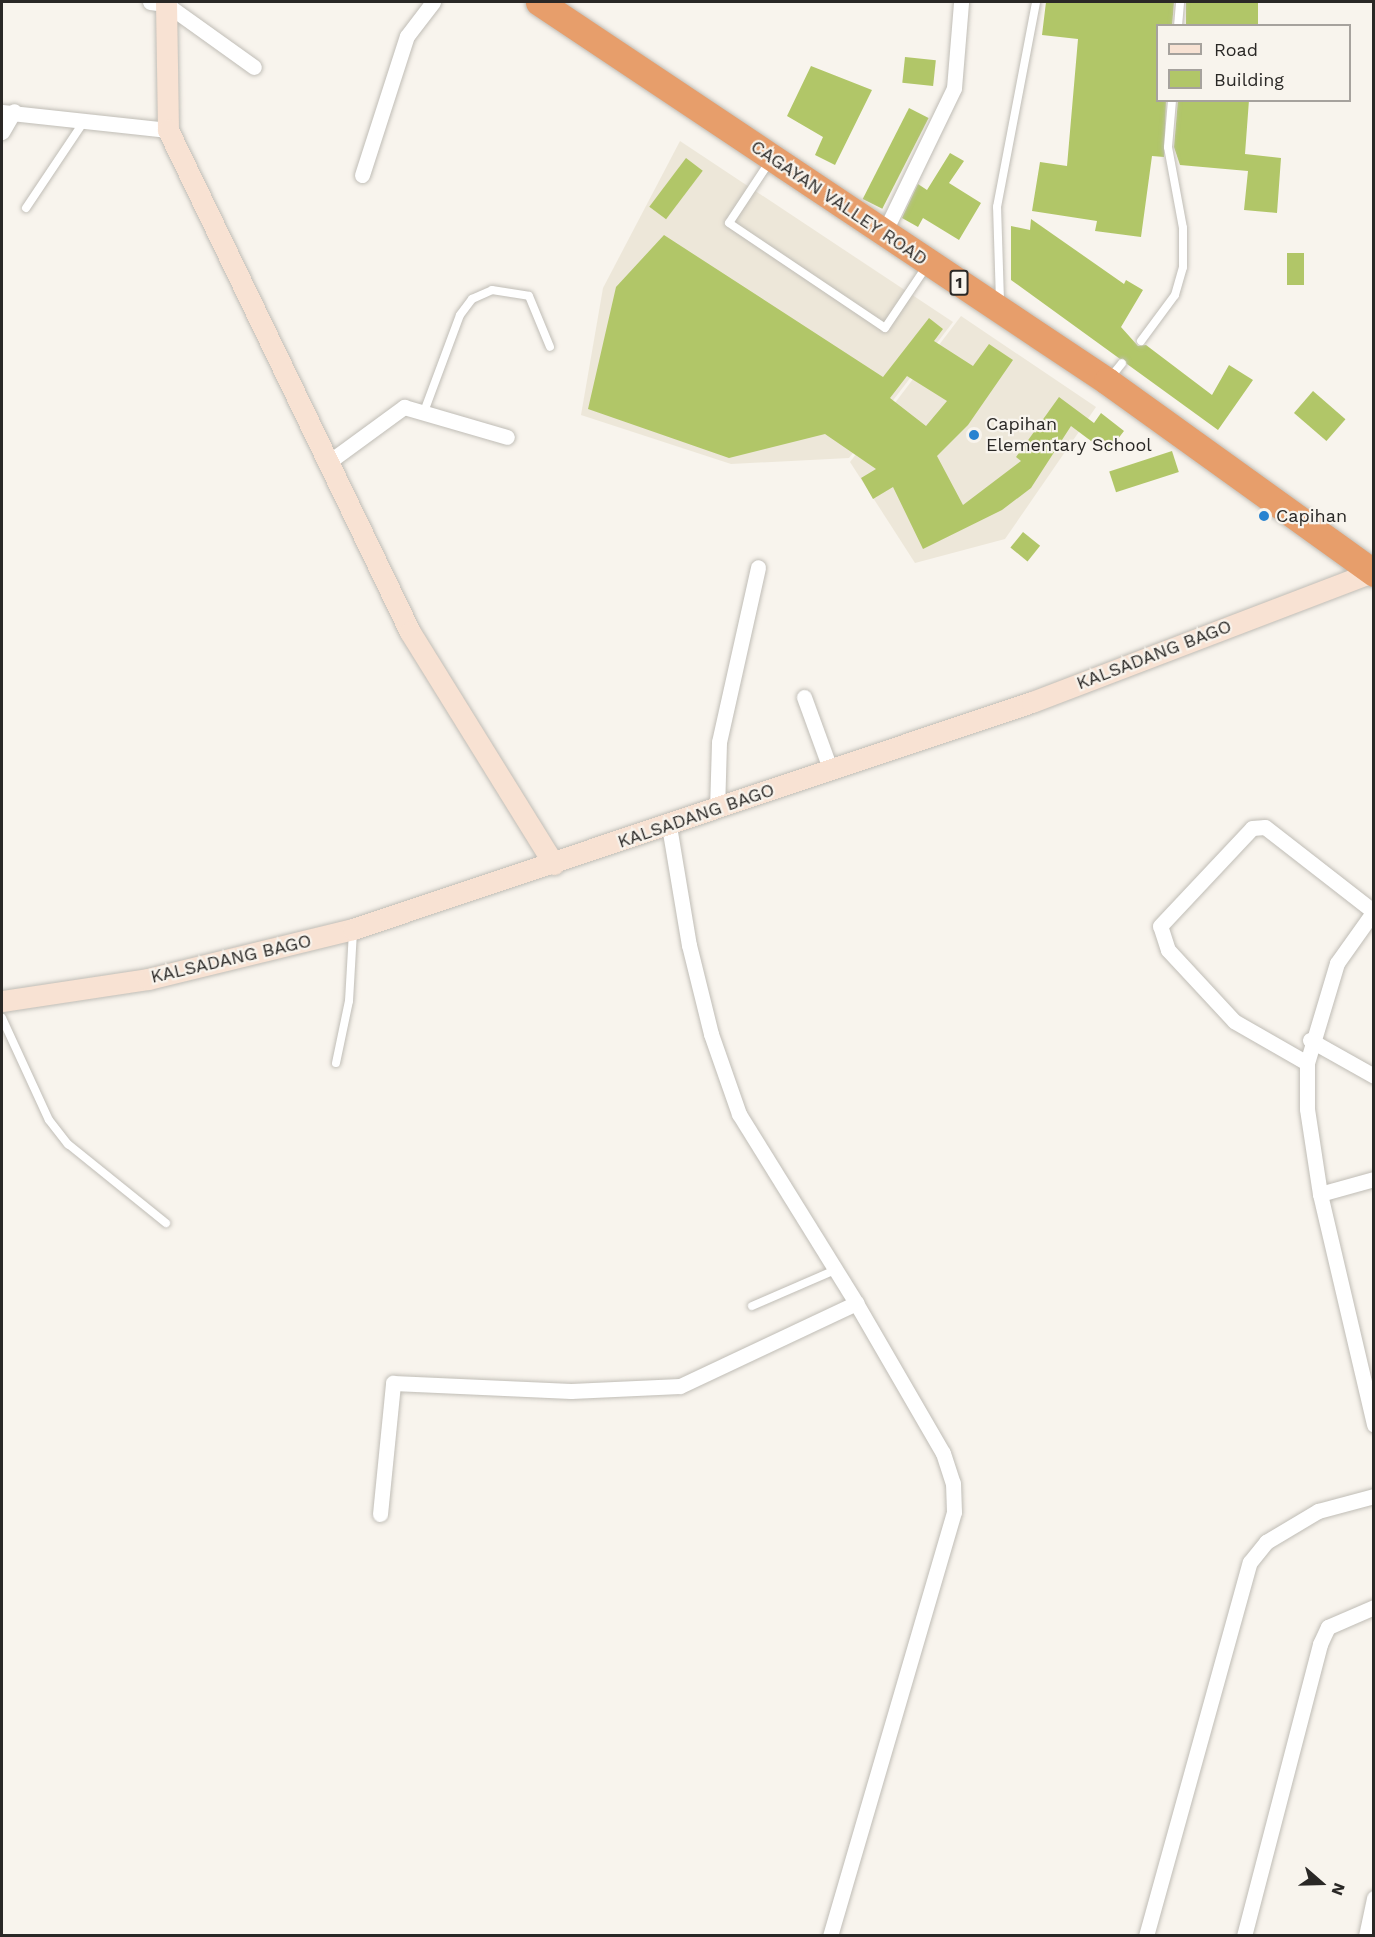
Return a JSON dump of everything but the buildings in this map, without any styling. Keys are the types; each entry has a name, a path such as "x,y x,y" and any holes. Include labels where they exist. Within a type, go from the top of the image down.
{"highway":[{"name":"CAGAYAN VALLEY ROAD","path":"539,2 1001,312 1115,372 1372,567"}],"main road":[{"path":"161,2 168,130 326,464 410,632 554,864"},
{"name":"KALSADANG BAGO","path":"2,1001 148,979 353,929 717,810 1032,702 1372,567"}],"street":[{"path":"161,2 254,68"},
{"path":"362,175 407,36 433,2"},
{"path":"884,233 954,88 961,2"},
{"path":"2,132 8,111 83,123 168,130"},
{"path":"326,464 387,415 404,407 425,409 507,437"},
{"path":"717,810 720,742 758,567"},
{"path":"804,697 831,771"},
{"path":"669,826 689,945 711,1034 739,1114 856,1303 943,1453 953,1483 954,1512 830,1935"},
{"path":"1307,1063 1234,1021 1168,950 1160,926 1252,828 1259,827 1373,912 1337,963 1310,1040 1307,1063 1307,1109 1320,1194 1374,1425"},
{"path":"1310,1040 1374,1076"},
{"path":"1320,1194 1374,1179"},
{"path":"380,1514 393,1383 571,1390 680,1386 856,1303"},
{"path":"1146,1935 1250,1562 1266,1542 1318,1511 1374,1496"},
{"path":"1244,1935 1320,1644 1328,1627 1374,1607"},
{"path":"1366,1935 1373,1906"}],"lane":[{"path":"1001,312 998,207 1036,2"},
{"path":"1178,24 1180,2"},
{"path":"1141,341 1175,295 1183,267 1183,228 1168,147 1172,102"},
{"path":"26,208 83,123"},
{"path":"772,158 729,223 885,328 928,263"},
{"path":"425,409 450,335 472,299 492,290 529,296 550,347"},
{"path":"336,1063 348,1001 353,929"},
{"path":"2,1018 49,1120 68,1144 166,1223"},
{"path":"752,1306 834,1270"}],"shaded area":[{"path":"680,141 953,322 849,458 731,464 581,415 603,288"},
{"name":"Capihan Elementary School","path":"961,316 1096,407 1005,539 915,563 850,462"}],"place":[{"name":"Capihan Elementary School","path":"974,435"},
{"name":"Capihan","path":"1264,516"}]}
